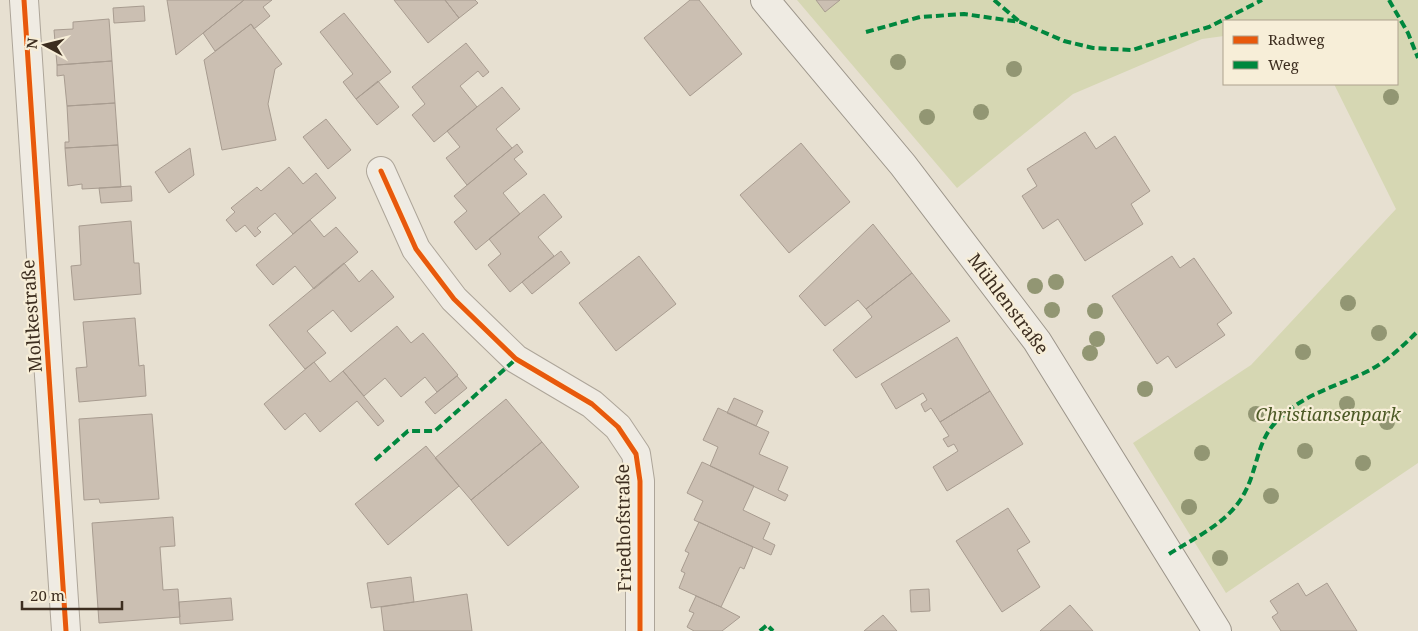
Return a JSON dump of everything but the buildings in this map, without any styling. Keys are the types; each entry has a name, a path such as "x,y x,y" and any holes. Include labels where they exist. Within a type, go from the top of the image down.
{"street":[{"name":"Moltkestraße","path":"24,0 66,631"},
{"name":"Mühlenstraße","path":"765,0 903,165 1037,341 1216,631"},
{"name":"Friedhofstraße","path":"381,172 416,249 454,299 516,360 592,404 618,428 636,454 640,482 640,631"}],"green space":[{"name":"Christiansenpark","path":"797,0 1418,0 1418,463 1226,593 1133,443 1251,365 1396,209 1334,85 1398,85 1398,20 1223,20 1223,36 1202,39 1073,94 957,188"}],"marked path":[{"path":"994,0 1020,22"},
{"path":"866,32 920,17 964,14 1020,22 1064,41 1093,48 1132,50 1209,27 1262,0"},
{"path":"1389,0 1408,33 1418,58"},
{"path":"1169,554 1212,528 1239,503 1249,483 1264,439 1285,413 1306,399 1379,365 1418,331"},
{"path":"375,460 408,431 435,431 516,359"},
{"path":"760,631 767,625 773,631"}],"cycle path":[{"path":"24,0 66,631"},
{"path":"381,171 416,249 454,299 516,359 592,404 618,427 636,454 640,481 640,631"}]}
